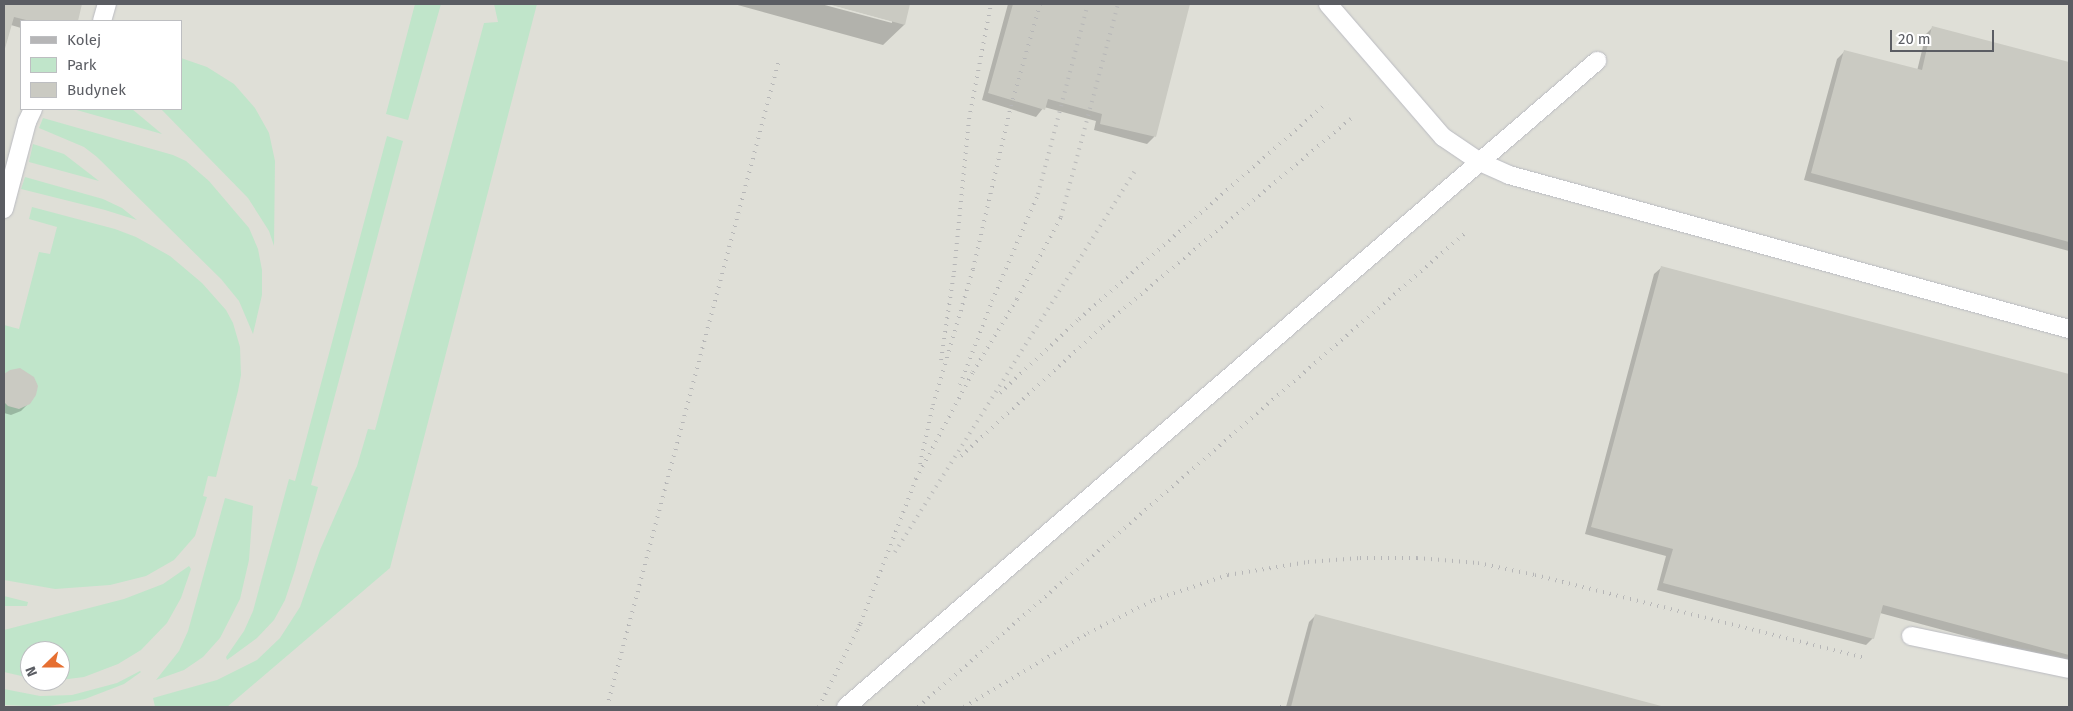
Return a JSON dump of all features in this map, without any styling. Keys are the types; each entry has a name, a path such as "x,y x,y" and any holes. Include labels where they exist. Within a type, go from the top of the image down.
{"lane":[{"path":"102,20 106,4"},
{"path":"1328,4 1444,137 1480,162 1509,175 2069,329"},
{"path":"846,707 1597,61"},
{"path":"4,209 27,122 33,110"},
{"path":"1911,636 2069,669"}],"shaded area":[{"path":"4,4 2069,4 2069,707 4,707"}],"green space":[{"path":"415,4 441,4 408,120 386,114"},
{"path":"494,4 537,4 390,568 227,707 155,707 153,698 217,680 257,660 280,638 300,607 320,550 357,466 368,429 375,430 484,23 498,22"},
{"path":"182,58 207,67 234,84 255,108 269,133 275,161 274,246 269,231 248,198 162,110 182,110"},
{"path":"77,110 133,110 162,134"},
{"path":"43,118 173,155 186,161 209,181 249,228 258,249 262,270 262,295 253,334 239,301 221,279 97,157 84,147 39,128"},
{"path":"387,136 403,141 311,485 318,487 295,570 285,600 274,620 257,638 227,660 226,657 244,631 253,611 289,479 295,481"},
{"path":"33,144 64,154 99,181 29,162"},
{"path":"25,177 103,199 122,208 137,220 21,189"},
{"path":"32,207 115,229 136,237 170,256 202,283 226,310 233,323 240,347 241,375 216,477 208,476 203,496 207,497 195,536 174,560 146,576 110,585 55,589 4,580 4,325 19,329 39,252 50,254 57,227 29,219"},
{"path":"225,498 253,506 249,560 240,599 220,638 203,657 184,670 156,680 179,651 188,631"},
{"path":"189,566 191,569 181,598 167,623 141,650 118,664 84,677 70,679 70,641 20,641 20,676 4,672 4,630 124,599 163,584"},
{"path":"4,596 28,602 27,606 4,606"},
{"path":"140,671 124,684 85,699 45,707 4,705 4,689 40,696 72,695 117,683"}],"building":[{"path":"4,4 82,4 78,20 26,20 14,17 4,52"},
{"path":"828,4 910,4 905,25"},
{"path":"1013,4 1190,4 1156,137 1100,124 1102,114 1048,99 1045,110 988,93"},
{"path":"1932,26 2069,62 2069,242 1811,173 1844,50 1922,70"},
{"path":"1661,266 2069,374 2069,655 1883,605 1874,639 1663,583 1673,549 1591,527"},
{"path":"20,368 34,377 38,386 36,395 30,404 19,409 8,406 4,402 4,374 10,370"},
{"path":"1315,614 1665,707 1291,707"}],"railway":[{"path":"941,360 954,272 969,119 991,4"},
{"path":"920,464 933,405 973,269 1011,106 1040,4"},
{"path":"960,385 992,301 1038,194 1088,4"},
{"path":"858,630 916,479 973,372 1017,299 1061,217 1118,4"},
{"path":"607,707 779,60"},
{"path":"1000,393 1079,319 1327,103"},
{"path":"961,456 1103,326 1351,119"},
{"path":"895,552 1136,169"},
{"path":"918,707 1465,233"},
{"path":"964,707 1088,633 1154,600 1228,575 1308,562 1360,558 1417,558 1478,563 1535,575 1865,658"},
{"path":"819,707 860,624"}]}
